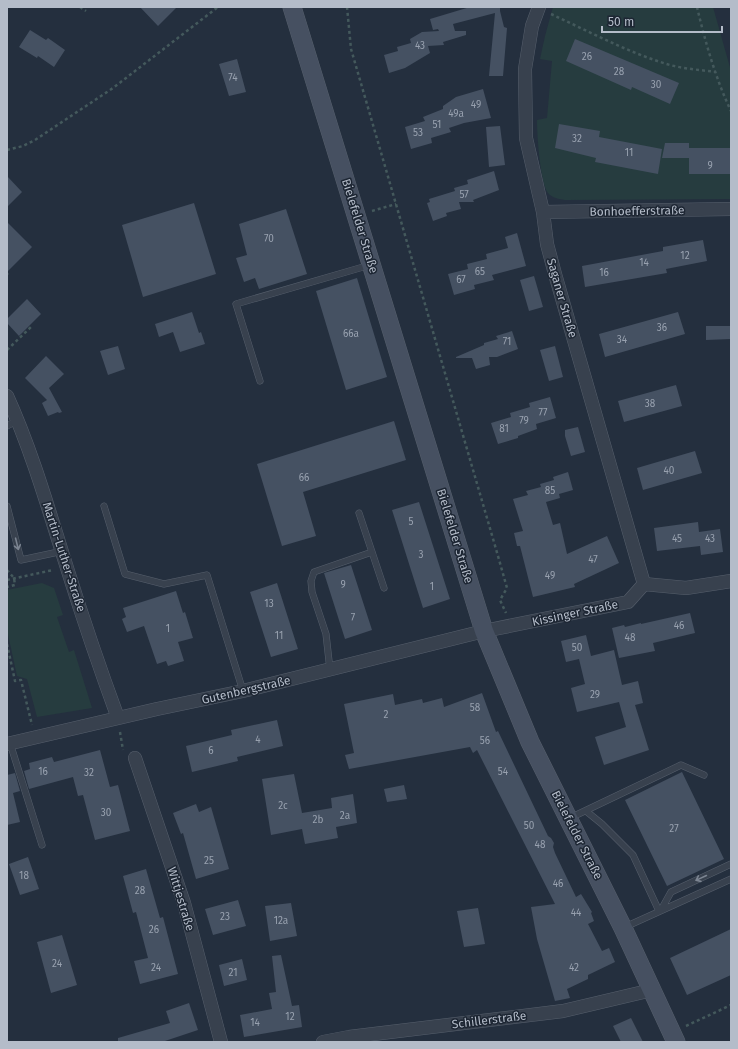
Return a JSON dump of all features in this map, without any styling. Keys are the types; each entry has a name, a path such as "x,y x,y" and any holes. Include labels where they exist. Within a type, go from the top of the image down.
{"main road":[{"name":"Bielefelder Straße","path":"292,7 484,631 530,742 624,928 676,1042"}],"street":[{"name":"Saganer Straße","path":"538,7 532,26 525,69 526,138 543,212 547,244 644,584"},
{"name":"Bonhoefferstraße","path":"543,212 731,209"},
{"name":"Martin-Luther-Straße","path":"7,396 12,423 63,552 118,718"},
{"path":"644,584 686,588 731,581"},
{"name":"Kissinger Straße","path":"484,631 628,602 644,584"},
{"name":"Gutenbergstraße","path":"9,744 118,718 243,692 368,659 484,631"},
{"name":"Wittjestraße","path":"135,758 184,903 221,1042"},
{"name":"Schillerstraße","path":"323,1042 350,1040 563,1011 652,990"}],"lane":[{"path":"260,381 236,304 372,264"},
{"path":"7,506 21,560 63,552"},
{"path":"104,506 125,574 164,584 207,575 243,692"},
{"path":"359,513 384,588"},
{"path":"330,670 326,634 312,592 311,581 314,572 372,552"},
{"path":"9,744 42,845"},
{"path":"568,819 682,765 704,775"},
{"path":"586,810 633,855 660,911"},
{"path":"660,911 671,892 731,864"},
{"path":"624,928 731,879"}],"path":[{"path":"80,7 86,11"},
{"path":"7,150 23,146 35,140 112,88 218,7"},
{"path":"348,7 351,49 507,588 500,600 512,626"},
{"path":"538,7 658,61 672,65 716,72"},
{"path":"698,7 701,25 716,72 731,111"},
{"path":"356,216 396,204"},
{"path":"7,350 31,327"},
{"path":"7,580 67,567"},
{"path":"7,570 14,578 15,585 7,587"},
{"path":"7,644 15,681 21,680 31,722"},
{"path":"118,718 126,761 135,758"},
{"path":"694,1022 731,1006"}],"green space":[{"path":"553,7 713,7 731,71 731,199 565,200 558,199 548,193 545,188 541,169 538,147 537,120 547,118 552,61 540,59"},
{"path":"42,583 54,588 63,615 57,617 69,652 74,650 92,708 37,717 27,679 17,676 7,630 7,590"}],"building":[{"path":"140,7 177,7 158,26"},
{"path":"470,7 500,7 504,27 507,28 503,76 489,76 495,13 453,24 455,31 466,31 466,35 443,42 444,45 428,46 430,53 405,68 389,73 384,55 398,51 397,47 411,43 410,39 422,32 439,31 438,29 433,30 430,19"},
{"path":"30,30 46,40 48,38 65,50 54,67 38,56 37,58 19,47"},
{"path":"575,39 679,83 670,104 632,87 631,90 566,61"},
{"path":"237,59 246,92 229,96 219,64"},
{"path":"483,89 491,118 464,123 449,128 451,132 431,138 432,143 411,149 405,127 425,121 423,117 443,109 443,106 456,97"},
{"path":"559,124 600,131 599,137 662,149 658,174 595,162 596,158 555,148"},
{"path":"500,126 505,165 489,167 486,127"},
{"path":"665,143 689,143 689,148 731,148 731,174 689,174 689,158 662,158"},
{"path":"494,171 499,190 473,200 474,202 459,202 461,209 446,213 447,216 433,221 427,203 430,202 429,199 455,191 454,188 468,184 467,180"},
{"path":"7,176 22,192 7,207"},
{"path":"194,203 216,274 143,297 122,225"},
{"path":"286,209 307,274 259,289 255,278 244,282 236,258 247,255 239,224"},
{"path":"7,222 32,247 7,272"},
{"path":"517,233 526,266 492,275 494,280 474,285 475,289 454,295 448,274 468,269 467,264 487,259 486,254 508,248 505,237"},
{"path":"703,240 707,261 666,269 667,273 585,287 582,266 663,251 663,247"},
{"path":"534,276 543,307 529,311 520,280"},
{"path":"357,278 387,377 346,390 316,291"},
{"path":"27,299 41,314 19,336 7,323 7,319"},
{"path":"192,312 199,333 201,332 205,344 180,352 173,332 159,337 155,324"},
{"path":"678,312 685,334 605,357 599,334"},
{"path":"706,326 731,326 731,339 706,340"},
{"path":"512,331 518,349 497,357 489,357 490,365 476,369 472,358 456,358 484,345 484,343 498,339 496,336"},
{"path":"118,346 125,369 108,375 100,351"},
{"path":"555,346 563,377 549,381 540,350"},
{"path":"46,356 64,374 49,388 62,412 48,416 42,403 47,400 25,378"},
{"path":"676,385 682,406 624,422 618,401"},
{"path":"550,397 556,418 536,424 537,429 518,436 518,438 498,444 491,423 511,417 510,413 530,407 529,403"},
{"path":"394,421 406,460 303,492 316,536 282,546 257,464"},
{"path":"578,427 585,452 571,456 565,436 565,430"},
{"path":"695,451 702,473 643,490 637,468"},
{"path":"568,472 573,490 559,494 560,498 546,502 553,525 560,523 567,554 607,536 619,563 574,584 575,587 533,597 520,546 517,546 514,533 523,531 513,499 528,495 526,491 541,487 540,484 554,480 553,477"},
{"path":"419,502 450,599 423,608 392,510"},
{"path":"698,522 699,532 720,529 723,552 701,555 700,546 657,551 654,528"},
{"path":"351,565 372,630 345,639 324,573"},
{"path":"277,583 298,649 271,657 250,592"},
{"path":"176,591 183,613 185,612 193,638 178,642 184,661 168,666 166,661 157,664 144,626 127,632 122,619 126,617 123,608"},
{"path":"690,613 695,633 653,643 655,651 619,658 612,628 624,625 625,627 641,624"},
{"path":"586,635 591,656 614,650 622,685 638,681 643,703 635,705 649,750 604,765 595,737 626,727 619,702 577,712 571,688 585,684 579,659 566,662 561,641"},
{"path":"482,693 496,732 498,731 548,836 554,843 553,847 555,853 576,897 581,894 592,912 594,921 588,924 602,951 609,948 615,962 588,975 588,979 567,989 570,998 555,1001 537,939 531,907 555,904 477,750 473,753 470,747 349,769 345,755 354,753 344,704 393,694 395,705 422,699 423,703 442,698 444,707"},
{"path":"277,720 283,746 237,757 238,761 192,772 186,746 232,735 231,730"},
{"path":"100,750 110,787 118,785 130,831 95,840 83,795 78,796 73,777 29,789 24,771 30,769 29,763 52,757 54,762"},
{"path":"682,772 724,859 667,886 625,800"},
{"path":"15,773 20,791 13,793 20,822 7,825 7,775"},
{"path":"294,774 302,813 332,808 331,798 353,794 357,823 336,827 338,838 305,844 302,829 271,835 262,779"},
{"path":"404,785 407,799 387,802 384,789"},
{"path":"196,804 199,812 211,807 229,869 196,879 183,833 181,834 173,813"},
{"path":"28,857 39,889 20,895 9,864"},
{"path":"146,869 160,918 163,917 178,974 140,984 134,961 148,958 136,912 133,913 123,876"},
{"path":"238,900 246,926 213,935 205,909"},
{"path":"291,903 297,936 270,941 265,906"},
{"path":"478,908 485,944 464,947 457,911"},
{"path":"731,929 731,975 687,995 670,958"},
{"path":"62,935 77,985 51,993 37,942"},
{"path":"281,955 292,1006 299,1005 302,1027 244,1037 240,1015 272,1009 269,993 276,992 272,956"},
{"path":"242,959 247,980 224,986 219,965"},
{"path":"189,1003 198,1030 162,1042 118,1042 118,1038 170,1023 166,1011"},
{"path":"631,1018 643,1042 621,1042 613,1026"}]}
